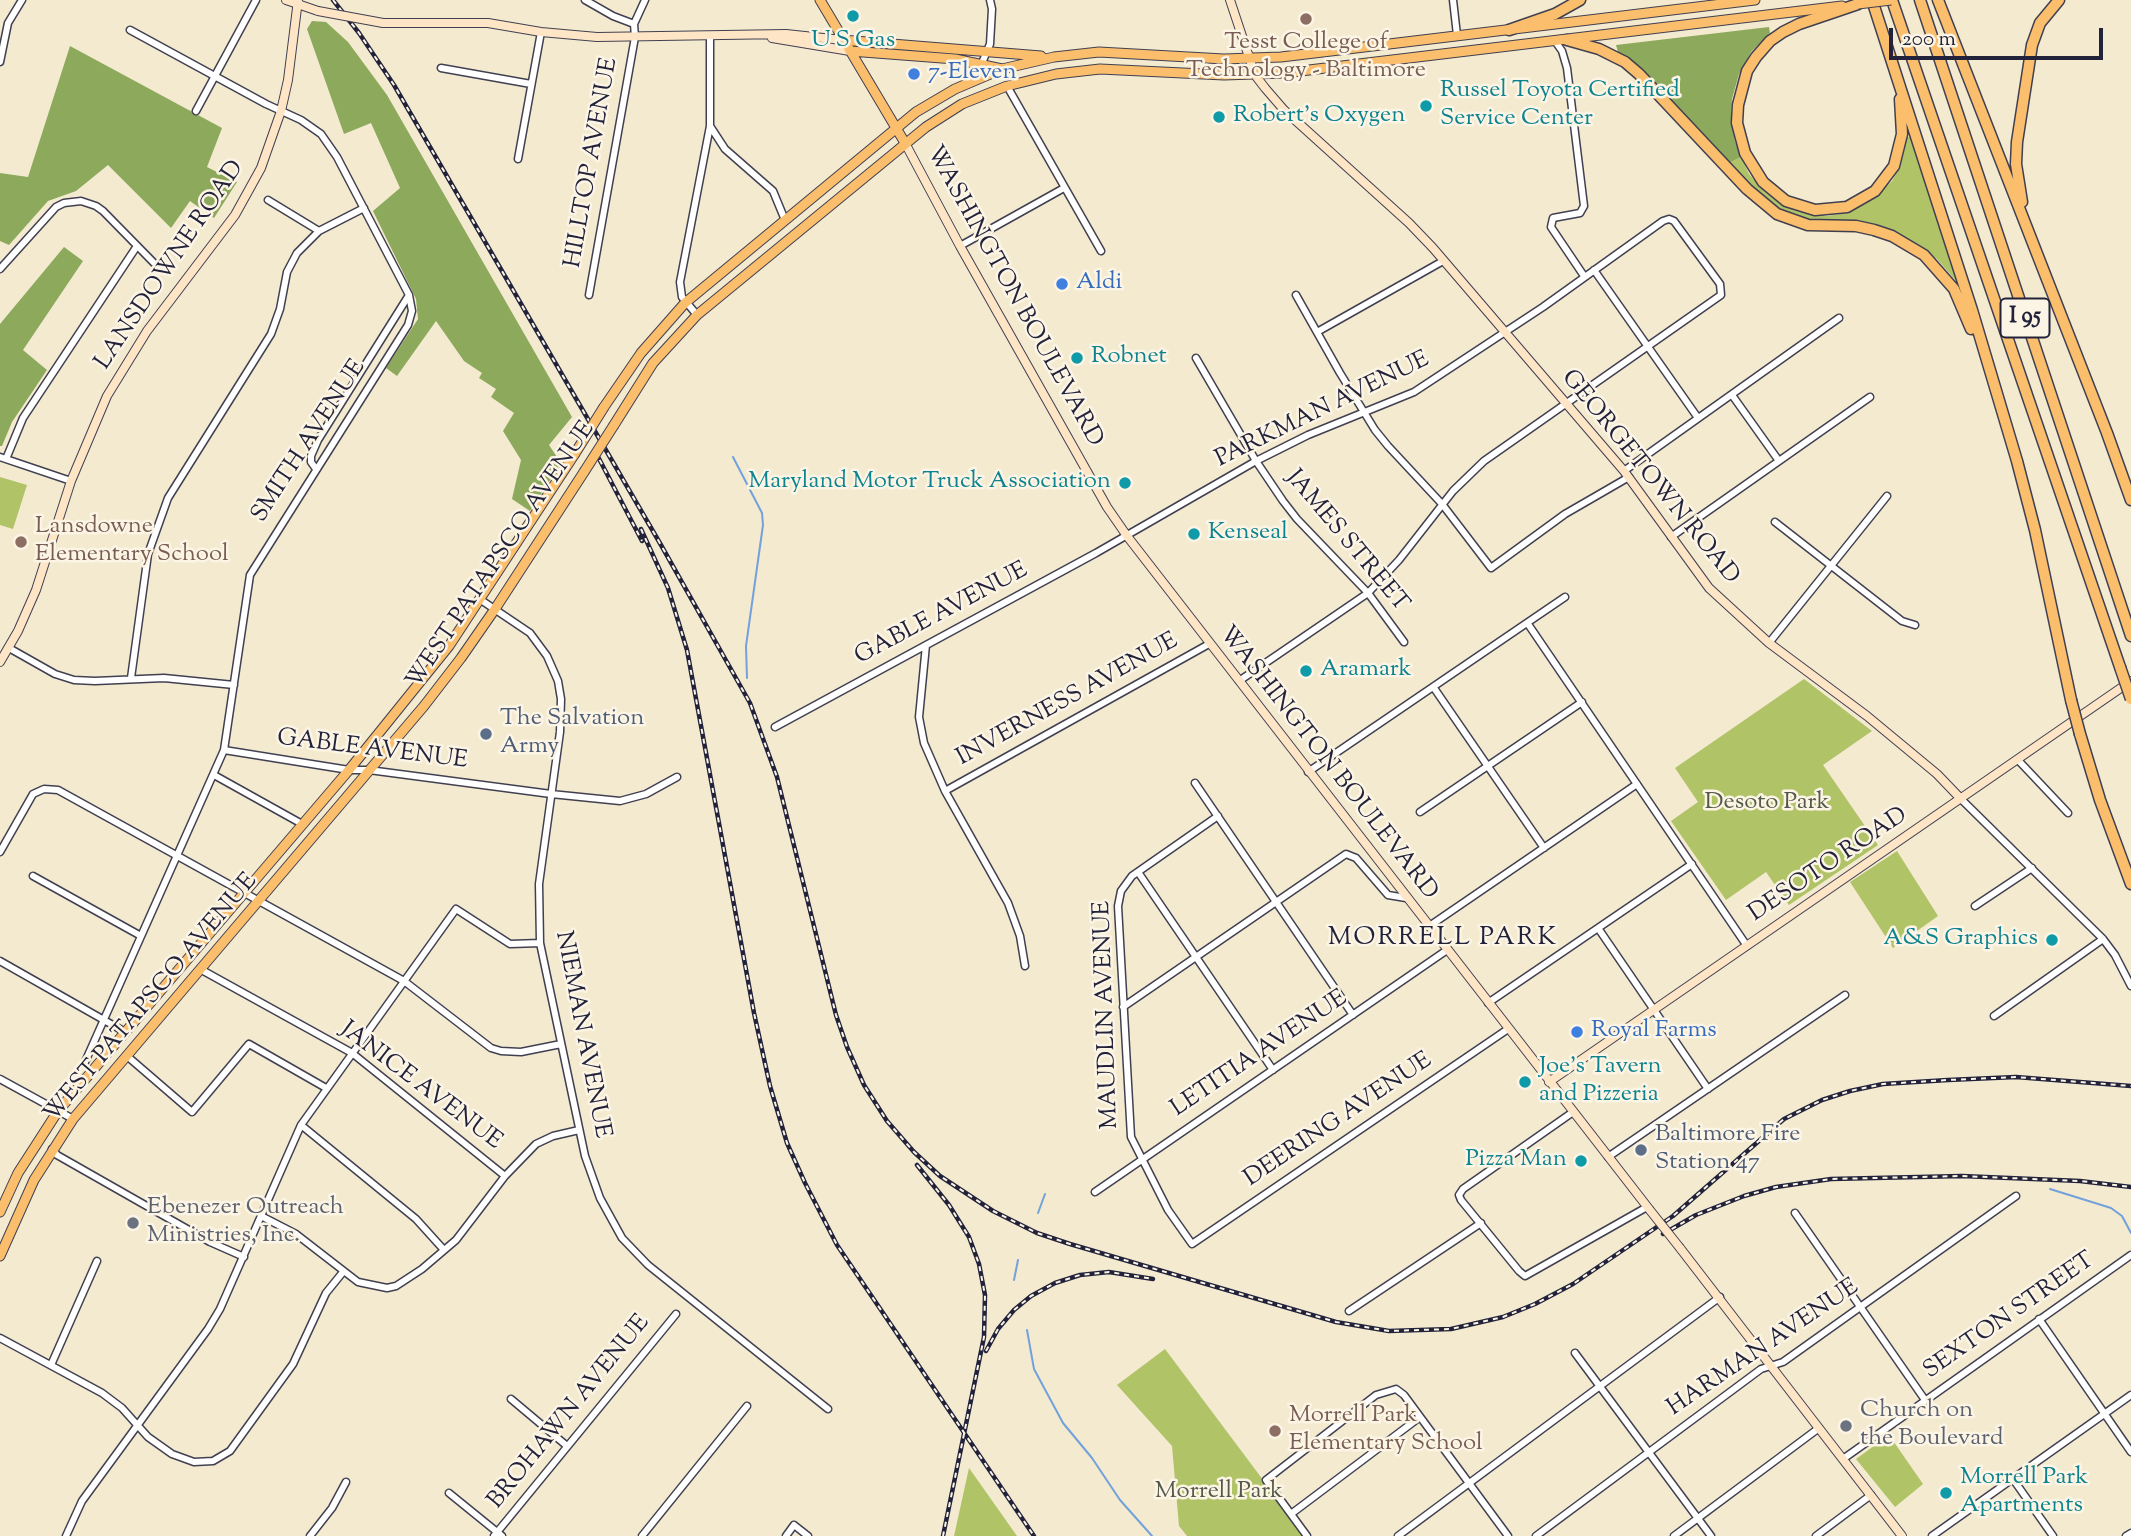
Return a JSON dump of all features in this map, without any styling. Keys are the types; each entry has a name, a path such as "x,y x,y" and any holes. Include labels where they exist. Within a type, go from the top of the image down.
{"highway":[{"path":"1509,30 1556,14 1580,0"},
{"path":"1872,0 1972,310 2017,461 2080,734 2093,780 2131,884"},
{"name":"I 95","path":"1891,0 2131,699"},
{"name":"I 95","path":"1920,0 2131,636"},
{"path":"1938,0 2131,500"},
{"path":"2041,262 2022,203 2016,164 2017,142 2032,45 2040,23 2059,0"},
{"path":"1858,4 1783,32 1770,41 1747,71 1739,97 1737,123 1745,153 1763,182 1786,201 1815,209 1847,207 1875,191 1894,166 1902,134 1900,99 1891,55"},
{"path":"1567,40 1599,49 1625,62 1747,189 1777,214 1808,225 1856,226 1874,230 1892,236 1924,255 1954,289 1965,313 2017,461"}],"main road":[{"name":"WASHINGTON BOULEVARD","path":"820,0 905,143"},
{"path":"842,40 1054,57 1116,52 1249,59 1755,0"},
{"name":"WEST PATAPSCO AVENUE","path":"0,1256 34,1181 73,1119 424,706 461,658 653,363 697,315 905,143 962,104 1007,86 1056,74 1100,69 1255,75 1891,0"},
{"path":"850,51 982,63 1002,69 1007,86"},
{"name":"WEST PATAPSCO AVENUE","path":"0,1212 18,1173 58,1111 412,694 481,600 640,353 685,303 896,128 934,100 975,79 1002,69 1054,57"}],"street":[{"path":"0,61 8,23 22,0"},
{"path":"196,111 256,0"},
{"path":"286,0 318,10 383,23 488,23 588,37 797,35 842,40"},
{"path":"585,0 634,24 645,0"},
{"path":"982,63 987,52 992,9 990,0"},
{"name":"GEORGETOWN ROAD","path":"1230,0 1255,75 1279,104 1409,223 1443,261 1626,474 1709,588 1769,643 1867,716 1937,774 2102,939 2115,956 2131,986"},
{"path":"1453,0 1457,36"},
{"name":"LANSDOWNE ROAD","path":"0,662 36,590 88,436 127,360 168,301 218,238 250,189 270,146 288,80 298,3"},
{"name":"HILLTOP AVENUE","path":"589,295 635,37 634,24"},
{"path":"130,30 214,77 311,126 330,144 409,295 317,440 311,456 311,462 316,469"},
{"path":"518,159 541,32"},
{"path":"697,315 685,303 680,282 710,126 710,36"},
{"path":"758,36 850,51"},
{"path":"1555,41 1562,51 1567,68 1584,206 1580,213 1556,216 1551,223 1553,231 1584,276"},
{"path":"442,68 531,84"},
{"path":"1007,86 1101,251"},
{"path":"710,126 725,149 773,191 785,220"},
{"name":"WASHINGTON BOULEVARD","path":"905,143 1107,507 1127,536 1549,1082 1720,1297 1902,1536"},
{"path":"960,246 1064,188"},
{"path":"268,200 318,231"},
{"path":"0,268 56,207 73,201 96,206 154,263"},
{"path":"131,678 148,554 160,515 178,481 264,348 277,321 290,263 318,231 364,208"},
{"name":"PARKMAN AVENUE","path":"1127,536 1256,461 1308,435 1364,414 1424,386 1504,333 1663,220 1669,219 1674,221 1720,284 1722,292 1719,297 1648,347"},
{"path":"71,481 3,458 23,418 137,246"},
{"path":"1317,332 1443,261"},
{"path":"1594,270 1698,418"},
{"name":"SMITH AVENUE","path":"85,1062 225,750 250,575 408,325 412,312 409,295"},
{"path":"1297,295 1364,414 1388,446 1442,503 1491,568 1626,474 1698,418 1839,318"},
{"path":"1238,681 1368,593 1399,560 1442,503 1484,461 1648,347"},
{"name":"JAMES STREET","path":"1196,358 1256,461 1295,517 1368,593 1404,642"},
{"path":"1732,395 1779,461"},
{"path":"1671,537 1870,397"},
{"path":"1769,643 1887,496"},
{"path":"1775,522 1902,621 1915,625"},
{"name":"GABLE AVENUE","path":"775,727 1127,536"},
{"path":"1308,772 1565,597"},
{"name":"NIEMAN AVENUE","path":"481,600 522,626 536,640 547,656 558,681 562,717 539,884 540,943 585,1156 600,1198 622,1238 648,1265 828,1409"},
{"path":"1528,624 1747,946"},
{"name":"INVERNESS AVENUE","path":"945,791 1209,644"},
{"path":"926,645 919,727 945,791 1012,911 1025,966"},
{"path":"9,648 64,677 95,681 180,678 234,685"},
{"name":"DESOTO ROAD","path":"1549,1082 2131,681"},
{"path":"1434,688 1544,848"},
{"path":"1420,813 1582,702"},
{"name":"GABLE AVENUE","path":"225,750 349,770 369,770 551,794 628,800 646,794 677,777"},
{"path":"2018,760 2068,813"},
{"path":"214,775 302,824"},
{"path":"1195,783 1353,1015"},
{"path":"1429,927 1637,784"},
{"path":"0,851 33,794 51,788 404,981 491,1048 522,1052 561,1045"},
{"name":"MAUDLIN AVENUE","path":"1192,1244 1168,1209 1133,1144 1118,906 1121,891 1138,872 1218,816"},
{"path":"1123,1007 1346,854 1356,858 1388,895 1406,898"},
{"path":"1488,1003 1692,864"},
{"path":"1975,906 2032,868"},
{"path":"1138,872 1273,1070"},
{"path":"33,876 141,936"},
{"path":"66,1536 82,1501 208,1329 231,1287 301,1125 456,909 502,940 518,945 540,943"},
{"path":"1598,928 1709,1089"},
{"path":"1994,1016 2102,939"},
{"name":"LETITIA AVENUE","path":"1095,1192 1447,950"},
{"path":"0,961 125,1032"},
{"name":"JANICE AVENUE","path":"200,969 352,1053 505,1176"},
{"path":"1608,1157 1845,995"},
{"name":"DEERING AVENUE","path":"1192,1244 1508,1029"},
{"path":"127,1056 192,1112 249,1044 326,1088"},
{"path":"0,1079 73,1119"},
{"path":"1573,1112 1463,1189 1459,1195 1480,1223 1525,1276 1648,1208"},
{"path":"301,1125 416,1219 444,1250"},
{"path":"261,1216 296,1234 358,1282 387,1288 405,1281 466,1229 505,1176 536,1144 553,1136 579,1130"},
{"path":"52,1149 211,1242 244,1257"},
{"name":"HARMAN AVENUE","path":"1536,1536 1741,1383 1771,1364 1783,1362 2016,1196"},
{"path":"1795,1213 1925,1400"},
{"path":"1349,1311 1480,1223"},
{"name":"SEXTON STREET","path":"1843,1458 2131,1255"},
{"path":"51,1365 97,1261"},
{"path":"0,1338 102,1393 122,1408 160,1446 182,1459 203,1463 222,1458 230,1451 299,1355 323,1300 343,1272"},
{"path":"1398,1536 1720,1297"},
{"name":"BROHAWN AVENUE","path":"498,1535 676,1314"},
{"path":"2039,1319 2131,1452"},
{"path":"1575,1353 1711,1536"},
{"path":"1307,1536 1266,1480 1376,1395 1396,1389 1404,1395 1508,1536"},
{"path":"1932,1536 2131,1395"},
{"path":"511,1399 568,1446"},
{"path":"642,1536 747,1406"},
{"path":"1291,1514 1420,1417"},
{"path":"1674,1536 1819,1428"},
{"path":"2012,1479 2053,1536"},
{"path":"310,1536 332,1508 346,1482"},
{"path":"449,1493 498,1535"},
{"path":"1816,1536 1871,1495"},
{"path":"786,1536 794,1525 808,1536"},
{"path":"2126,1536 2131,1532"}],"green space":[{"path":"312,21 326,22 348,42 387,95 572,417 549,445 561,463 530,511 512,499 521,460 503,431 514,413 491,397 496,389 479,378 482,373 464,361 436,321 397,376 386,368 418,319 416,299 373,211 400,188 371,123 344,134 307,29"},
{"path":"1769,27 1770,33 1751,52 1739,74 1732,99 1731,116 1741,157 1729,163 1632,61 1618,52 1616,45"},
{"path":"70,46 222,128 207,167 237,182 214,218 190,201 171,228 108,165 76,191 48,201 9,245 0,241 0,173 28,177"},
{"path":"1911,135 1957,282 1937,259 1917,244 1893,232 1804,220 1782,211 1767,201 1729,163 1741,157 1749,174 1780,204 1797,211 1827,216 1847,213 1873,199 1892,181 1900,168 1907,138"},
{"path":"64,247 83,261 23,350 47,370 12,422 0,446 0,324"},
{"path":"0,477 27,485 13,529 0,525"},
{"name":"Desoto Park","path":"1804,679 1872,731 1823,765 1878,845 1789,905 1766,872 1726,900 1671,821 1698,802 1675,768"},
{"path":"1897,851 1938,916 1893,948 1850,882"},
{"name":"Morrell Park","path":"1165,1349 1305,1536 1187,1536 1179,1526 1172,1446 1117,1385"},
{"path":"1889,1435 1923,1484 1895,1507 1856,1459"},
{"path":"969,1468 1017,1536 954,1536"}],"waterway":[{"path":"733,457 762,513 763,525 746,646 747,678"},
{"path":"2050,1189 2111,1208 2122,1216 2131,1233"},
{"path":"1038,1213 1045,1194"},
{"path":"1014,1280 1018,1260"},
{"path":"1027,1330 1034,1369 1063,1423 1092,1458 1120,1500 1152,1536"}],"railway":[{"path":"333,0 394,85 750,703 777,777 836,1015 864,1085 887,1121 914,1152 940,1176 993,1211 1037,1233 1070,1244 1336,1322 1389,1331 1451,1329 1503,1317 1573,1284 1673,1216 1784,1119 1822,1100 1883,1084 1948,1080 2016,1077 2131,1086"},
{"path":"595,451 642,541"},
{"path":"641,529 668,588 687,650 754,1013 770,1086 787,1143 837,1245 1034,1536"},
{"path":"917,1165 949,1205 969,1237 979,1264 985,1295 984,1337 943,1536"},
{"path":"1663,1234 1696,1215 1744,1196 1776,1187 1831,1179 1962,1176 2080,1181 2131,1187"},
{"path":"986,1351 998,1329 1014,1310 1031,1296 1055,1283 1080,1275 1109,1272 1153,1279"}],"place":[{"name":"U S Gas","path":"853,16"},
{"name":"Tesst College of Technology - Baltimore","path":"1306,19"},
{"name":"7-Eleven","path":"914,74"},
{"name":"Russel Toyota Certified Service Center","path":"1426,106"},
{"name":"Robert's Oxygen","path":"1219,117"},
{"name":"Aldi","path":"1062,284"},
{"name":"Robnet","path":"1077,358"},
{"name":"Maryland Motor Truck Association","path":"1125,483"},
{"name":"Kenseal","path":"1194,534"},
{"name":"Lansdowne Elementary School","path":"21,542"},
{"name":"Aramark","path":"1306,671"},
{"name":"The Salvation Army","path":"486,734"},
{"name":"A&S Graphics","path":"2052,940"},
{"name":"Royal Farms","path":"1577,1032"},
{"name":"Joe's Tavern and Pizzeria","path":"1525,1082"},
{"name":"Baltimore Fire Station 47","path":"1641,1150"},
{"name":"Pizza Man","path":"1581,1161"},
{"name":"Ebenezer Outreach Ministries, Inc.","path":"133,1223"},
{"name":"Church on the Boulevard","path":"1846,1426"},
{"name":"Morrell Park Elementary School","path":"1275,1431"},
{"name":"Morrell Park Apartments","path":"1946,1493"}],"district":[{"name":"MORRELL PARK","path":"1443,940"}]}
